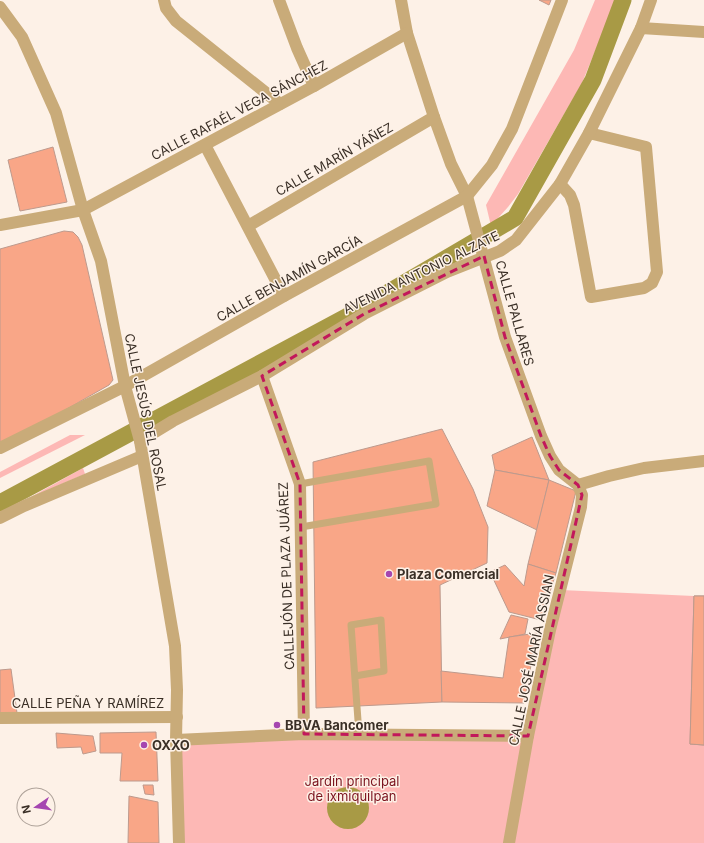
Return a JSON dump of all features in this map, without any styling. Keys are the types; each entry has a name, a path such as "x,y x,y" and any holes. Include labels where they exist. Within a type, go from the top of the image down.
{"street":[{"path":"164,0 166,8 176,21 280,104"},
{"path":"279,0 297,48 314,86"},
{"name":"CALLE PALLARES","path":"401,0 407,33 451,164 469,201 505,337 540,436 559,470 578,485"},
{"path":"469,201 492,165 512,128 562,0"},
{"name":"AVENIDA ANTONIO ALZATE","path":"138,437 262,376 364,314 447,272 483,251 500,251 516,240 560,184 589,133 641,28 652,0"},
{"name":"CALLE JESÚS DEL ROSAL","path":"0,7 22,38 56,113 83,210 101,261 126,391 142,456 175,646 179,843"},
{"path":"641,28 704,32"},
{"name":"CALLE RAFAÉL VEGA SÁNCHEZ","path":"0,225 83,210 314,86 407,33"},
{"name":"CALLE MARÍN YÁÑEZ","path":"248,226 434,117"},
{"path":"560,184 570,195 574,205 591,297 644,288 652,283 657,272 646,147 589,133"},
{"path":"205,145 284,296"},
{"name":"CALLE BENJAMÍN GARCÍA","path":"0,448 126,391 284,296 469,201"},
{"name":"CALLEJÓN DE PLAZA JUÁREZ","path":"262,376 300,484 304,734"},
{"path":"0,518 24,506 142,456"},
{"path":"578,485 644,468 704,461"},
{"name":"CALLE JOSÉ MARÍA ASSIAN","path":"509,843 528,736 550,630 581,507 582,495 578,485"},
{"name":"CALLE PEÑA Y RAMÍREZ","path":"0,718 177,717"},
{"path":"176,740 304,734 528,736"}],"lane":[{"path":"300,484 429,461 436,504 301,527"},
{"path":"355,676 384,671 381,620 351,625 359,734"}],"highlighted area":[{"path":"484,256 505,337 541,436 550,456 559,470 578,485 582,495 528,736 304,734 300,484 262,376 364,314"}],"green space":[{"path":"595,0 616,0 582,83 518,194 491,226 486,205 574,50"},
{"path":"70,435 85,435 0,478 0,472"},
{"path":"83,468 85,474 29,498"},
{"name":"Jardín principal de ixmiquilpan","path":"561,590 694,596 690,744 704,745 704,843 179,843 176,740 528,736"}],"shaded area":[{"path":"348,787 363,793 369,808 363,823 348,829 333,823 327,808 333,793"}],"building":[{"path":"539,0 551,0 549,5"},
{"path":"53,147 67,202 20,211 8,160"},
{"path":"64,231 73,232 78,237 82,245 113,380 109,385 0,447 0,249"},
{"name":"Plaza Comercial","path":"442,429 473,489 488,527 487,563 440,585 442,702 316,708 313,462"},
{"path":"532,437 549,480 495,470 492,455"},
{"path":"495,470 549,480 537,530 487,506"},
{"path":"549,480 576,491 556,573 528,564"},
{"path":"528,564 556,573 541,620 509,612 490,572 505,565 524,586"},
{"path":"694,596 704,596 704,745 690,744"},
{"path":"694,596 704,596 704,745 690,744"},
{"path":"511,615 528,619 525,634 500,639"},
{"path":"537,633 524,703 442,702 441,671 503,678 509,637"},
{"path":"11,669 17,713 0,715 0,670"},
{"path":"156,732 158,781 120,781 122,753 100,753 100,733"},
{"path":"56,733 93,736 96,751 83,754 81,747 57,748"},
{"path":"143,785 153,785 154,795 145,794"},
{"path":"129,796 158,802 159,843 128,843"}],"waterway":[{"path":"0,503 348,316 515,218 593,80 623,0"}],"place":[{"name":"Plaza Comercial","path":"389,574"},
{"name":"BBVA Bancomer","path":"277,725"},
{"name":"OXXO","path":"144,745"}]}
